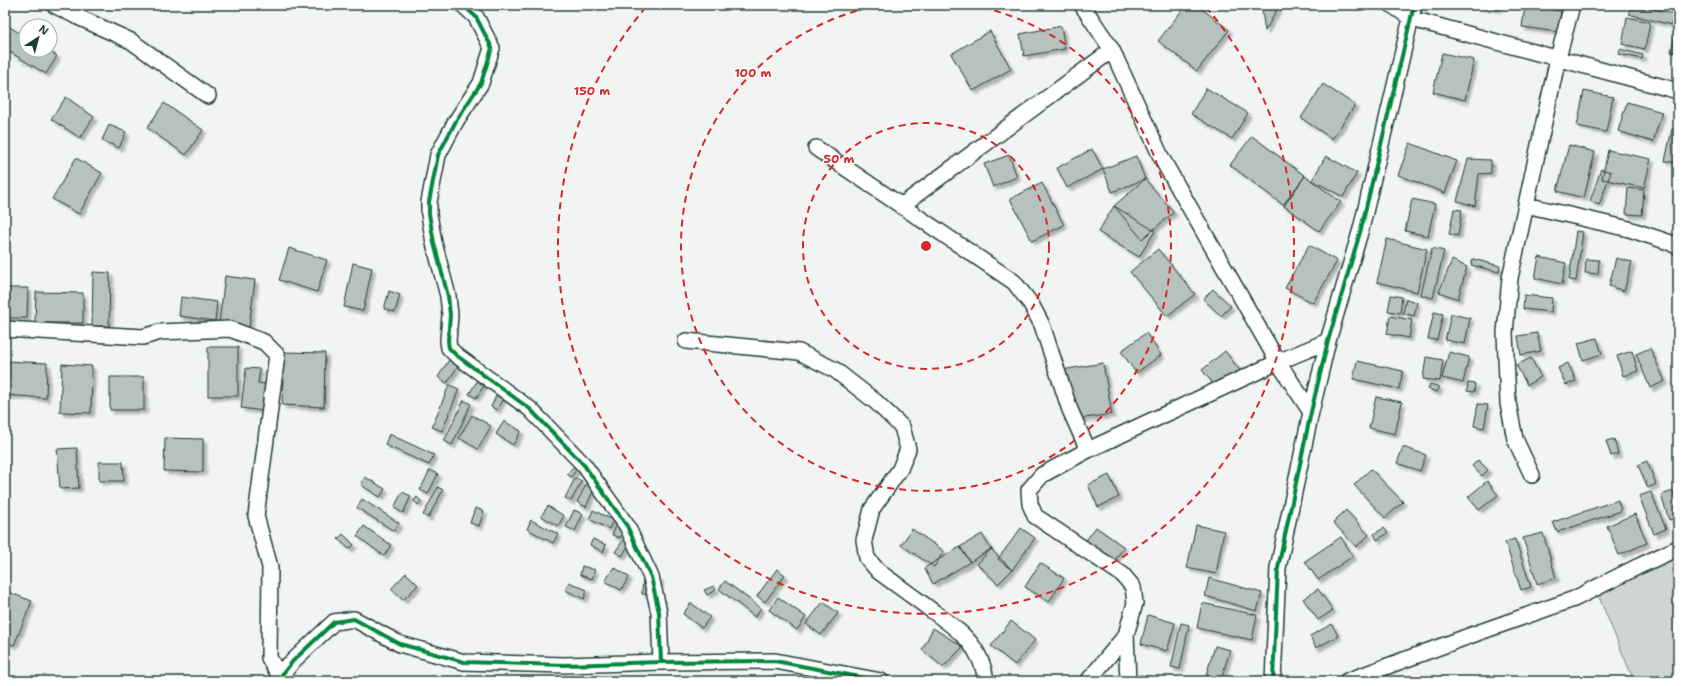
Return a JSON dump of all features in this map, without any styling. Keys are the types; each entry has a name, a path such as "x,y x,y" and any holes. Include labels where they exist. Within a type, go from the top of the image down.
{"street":[{"path":"54,5 131,41 208,96"},
{"path":"463,5 476,17 492,48 481,82 456,121 438,155 429,202 429,214 434,243 448,296 450,315 448,341 449,348 456,355 530,409 584,466 627,526 651,577 659,612 661,662"},
{"path":"1082,5 1112,50 1162,159 1278,362 1311,412"},
{"path":"1392,5 1558,58 1678,91"},
{"path":"1532,475 1516,439 1508,403 1505,333 1510,278 1558,58 1572,5"},
{"path":"1273,681 1278,568 1311,412 1328,341 1361,229 1413,12"},
{"path":"901,206 1112,50"},
{"path":"816,148 1014,282 1031,304 1042,325 1070,410 1088,450"},
{"path":"1526,205 1630,229 1671,243 1678,247"},
{"path":"5,330 143,337 160,332 230,329 264,342 277,355 256,516 270,567 269,658 278,673 293,661 334,622 354,619 400,644 464,662 564,665 775,661 880,681"},
{"path":"686,341 799,352 835,370 876,402 902,426 908,449 900,469 872,509 864,540 868,558 878,571 962,632 974,648 984,667 986,681"},
{"path":"1128,681 1126,634 1135,603 1133,587 1123,575 1035,516 1030,504 1029,490 1042,475 1088,450 1278,362 1328,341"},
{"path":"1347,681 1574,599 1678,548"},
{"path":"1088,681 1126,634"},
{"path":"277,681 293,661"}],"shaded area":[{"path":"1678,541 1678,681 1634,681 1592,580"}],"building":[{"path":"1186,5 1197,5 1229,30 1197,71 1158,41"},
{"path":"1261,5 1279,6 1265,31"},
{"path":"1477,5 1498,5 1498,9"},
{"path":"1631,5 1639,5 1674,14 1671,25 1629,14"},
{"path":"1525,6 1561,11 1558,32 1522,27"},
{"path":"1627,17 1650,22 1645,49 1622,44"},
{"path":"5,24 18,32 18,57 5,49"},
{"path":"1061,26 1065,49 1024,56 1020,34"},
{"path":"990,31 1011,69 973,91 951,54"},
{"path":"1675,34 1678,35 1678,53 1671,52"},
{"path":"1620,49 1643,55 1642,59 1619,54"},
{"path":"1442,53 1474,60 1465,100 1433,92"},
{"path":"20,58 56,58 46,74"},
{"path":"1323,84 1355,105 1332,139 1301,118"},
{"path":"1206,88 1248,113 1232,139 1191,114"},
{"path":"1584,91 1613,97 1606,132 1577,126"},
{"path":"66,97 94,117 80,138 51,119"},
{"path":"1627,102 1662,112 1653,142 1618,131"},
{"path":"164,103 203,130 186,155 147,128"},
{"path":"109,125 126,132 119,148 102,140"},
{"path":"1672,129 1678,130 1678,163 1665,161"},
{"path":"1252,136 1305,176 1283,205 1230,165"},
{"path":"1410,143 1457,161 1445,193 1398,175"},
{"path":"1569,145 1595,152 1584,198 1557,191"},
{"path":"1092,149 1103,169 1067,188 1057,168"},
{"path":"1608,150 1651,159 1644,188 1602,179"},
{"path":"1009,155 1017,177 993,187 984,164"},
{"path":"1136,156 1145,179 1112,192 1103,169"},
{"path":"1326,156 1357,173 1343,197 1312,180"},
{"path":"76,158 102,173 79,214 52,199"},
{"path":"1468,159 1491,160 1491,173 1479,174 1475,206 1457,201"},
{"path":"1601,169 1611,172 1599,205 1590,201"},
{"path":"1305,176 1341,202 1319,231 1284,206"},
{"path":"1145,179 1174,212 1142,239 1114,206"},
{"path":"1042,183 1064,225 1032,241 1010,199"},
{"path":"1628,188 1644,190 1642,215 1626,214"},
{"path":"1412,199 1435,204 1428,236 1405,231"},
{"path":"1114,206 1155,231 1139,257 1098,232"},
{"path":"1454,209 1462,210 1458,236 1449,234"},
{"path":"1576,231 1583,232 1576,281 1569,280"},
{"path":"1387,239 1427,249 1417,292 1377,282"},
{"path":"1309,245 1337,261 1313,303 1285,288"},
{"path":"289,248 327,260 317,292 279,280"},
{"path":"1432,248 1444,251 1433,298 1421,295"},
{"path":"1158,249 1195,294 1167,316 1130,272"},
{"path":"1539,257 1566,263 1562,284 1535,278"},
{"path":"1616,258 1632,262 1624,291 1609,286"},
{"path":"1473,259 1500,266 1499,272 1471,265"},
{"path":"1586,259 1599,260 1598,274 1585,273"},
{"path":"1452,260 1467,267 1458,299 1439,292"},
{"path":"353,263 372,268 363,311 344,307"},
{"path":"93,272 110,273 109,326 92,326"},
{"path":"225,276 255,280 249,327 219,323"},
{"path":"5,288 28,288 27,318 5,318"},
{"path":"1213,289 1231,306 1221,316 1203,299"},
{"path":"389,291 400,295 395,312 384,309"},
{"path":"36,292 83,293 83,323 35,323"},
{"path":"1391,295 1402,297 1400,313 1388,311"},
{"path":"1524,295 1552,298 1551,312 1523,309"},
{"path":"181,297 217,302 215,321 179,316"},
{"path":"1406,299 1417,302 1414,316 1403,313"},
{"path":"1434,312 1443,314 1437,340 1428,339"},
{"path":"1451,314 1470,318 1465,344 1445,340"},
{"path":"1390,316 1412,320 1409,338 1387,334"},
{"path":"1146,333 1161,355 1136,373 1121,351"},
{"path":"1537,333 1541,351 1521,355 1518,336"},
{"path":"1597,338 1602,354 1583,360 1578,343"},
{"path":"208,347 238,347 238,396 208,396"},
{"path":"1650,348 1665,381 1650,388 1636,354"},
{"path":"1225,351 1242,373 1219,391 1202,370"},
{"path":"1632,351 1638,371 1623,376 1617,356"},
{"path":"284,352 325,353 324,407 282,405"},
{"path":"1449,352 1469,357 1463,383 1442,378"},
{"path":"451,357 460,363 447,383 438,377"},
{"path":"1426,357 1443,360 1440,381 1423,379"},
{"path":"1531,358 1541,377 1527,385 1516,365"},
{"path":"5,361 47,363 46,398 5,395"},
{"path":"1357,361 1403,371 1399,389 1353,379"},
{"path":"1103,363 1112,414 1065,421 1056,371"},
{"path":"1568,363 1576,381 1566,385 1558,368"},
{"path":"62,364 92,366 91,413 60,412"},
{"path":"246,368 260,369 258,383 267,384 263,411 241,408"},
{"path":"483,372 490,376 476,398 469,394"},
{"path":"110,377 144,377 144,410 110,410"},
{"path":"1468,383 1475,384 1474,392 1467,391"},
{"path":"1430,384 1440,387 1437,392 1428,389"},
{"path":"449,385 459,389 442,431 432,427"},
{"path":"500,387 507,390 497,410 491,407"},
{"path":"1376,397 1402,402 1395,434 1369,428"},
{"path":"464,400 471,404 452,445 444,441"},
{"path":"1478,404 1488,405 1484,428 1474,426"},
{"path":"1678,409 1678,423 1677,423 1671,413"},
{"path":"472,415 491,426 478,449 459,438"},
{"path":"504,421 521,431 513,445 496,434"},
{"path":"389,434 434,455 429,465 385,445"},
{"path":"165,438 203,439 203,472 164,471"},
{"path":"1614,439 1618,454 1611,456 1606,441"},
{"path":"1403,447 1426,455 1420,471 1397,463"},
{"path":"77,448 79,488 60,489 57,449"},
{"path":"1478,460 1488,470 1482,476 1472,466"},
{"path":"1647,461 1656,484 1648,488 1638,465"},
{"path":"99,462 123,462 124,481 99,481"},
{"path":"574,466 577,469 571,477 567,474"},
{"path":"1371,469 1403,502 1385,518 1354,485"},
{"path":"430,470 438,474 428,494 420,490"},
{"path":"1109,475 1119,497 1098,507 1088,485"},
{"path":"365,477 385,489 380,497 361,485"},
{"path":"575,478 582,481 571,501 565,498"},
{"path":"1487,481 1498,495 1479,510 1468,497"},
{"path":"587,483 595,487 586,507 577,502"},
{"path":"438,487 443,490 428,518 423,515"},
{"path":"1673,491 1678,507 1678,517 1669,520 1661,495"},
{"path":"402,492 411,496 403,513 394,508"},
{"path":"1651,492 1666,529 1654,534 1639,496"},
{"path":"417,497 421,501 418,505 414,501"},
{"path":"362,499 399,523 394,531 357,508"},
{"path":"1618,500 1621,511 1557,532 1553,522"},
{"path":"548,506 564,516 558,526 541,516"},
{"path":"475,508 484,511 479,526 470,523"},
{"path":"574,510 583,514 575,531 566,527"},
{"path":"593,510 613,520 609,529 589,519"},
{"path":"1346,510 1369,535 1356,547 1333,522"},
{"path":"1635,514 1647,543 1619,555 1607,526"},
{"path":"621,515 629,518 620,538 612,535"},
{"path":"531,520 558,534 553,543 527,529"},
{"path":"1196,525 1224,531 1216,574 1187,568"},
{"path":"364,526 391,545 384,556 357,536"},
{"path":"1096,527 1124,547 1112,564 1084,543"},
{"path":"1021,528 1035,538 1012,570 998,559"},
{"path":"1384,528 1388,533 1377,540 1374,534"},
{"path":"912,529 944,551 934,567 901,545"},
{"path":"1543,533 1556,578 1537,584 1523,538"},
{"path":"343,534 354,545 349,549 338,539"},
{"path":"982,534 991,549 970,562 960,547"},
{"path":"1341,537 1353,556 1318,580 1305,561"},
{"path":"593,539 606,545 603,552 590,545"},
{"path":"624,539 630,543 622,556 615,552"},
{"path":"1515,539 1531,587 1521,590 1505,542"},
{"path":"960,547 970,562 933,584 924,568"},
{"path":"991,549 1012,570 998,584 977,564"},
{"path":"1040,563 1064,578 1049,602 1025,587"},
{"path":"582,566 595,570 592,579 580,575"},
{"path":"614,567 629,577 621,590 605,581"},
{"path":"777,569 785,575 765,602 757,596"},
{"path":"406,573 418,585 403,600 391,589"},
{"path":"643,576 660,578 658,595 642,594"},
{"path":"1209,578 1262,593 1257,611 1205,596"},
{"path":"725,581 761,608 755,617 719,589"},
{"path":"569,582 587,590 584,599 565,590"},
{"path":"714,586 716,590 707,595 704,590"},
{"path":"1318,589 1333,610 1318,620 1303,599"},
{"path":"5,591 32,601 14,645 5,642"},
{"path":"778,597 806,617 797,630 769,610"},
{"path":"823,602 838,613 821,635 806,624"},
{"path":"691,603 710,617 702,628 683,614"},
{"path":"1202,603 1257,615 1252,640 1197,628"},
{"path":"1148,615 1175,623 1167,651 1141,644"},
{"path":"1011,621 1035,640 1015,665 991,646"},
{"path":"1181,623 1189,625 1180,669 1171,667"},
{"path":"1332,624 1338,636 1316,648 1310,636"},
{"path":"933,628 963,647 943,667 922,650"},
{"path":"1215,646 1230,650 1221,680 1206,675"},
{"path":"1140,675 1165,680 1165,681 1139,681"}],"cycle path":[{"path":"463,5 476,17 492,48 481,83 456,121 438,155 429,202 429,214 434,243 448,296 450,315 448,341 449,348 456,355 530,409 584,465 627,526 651,577 659,612 661,662"},
{"path":"1273,681 1278,568 1311,412 1328,341 1361,229 1414,5"},
{"path":"277,681 293,661 334,622 354,619 400,644 464,662 564,665 775,661 881,681"}]}
